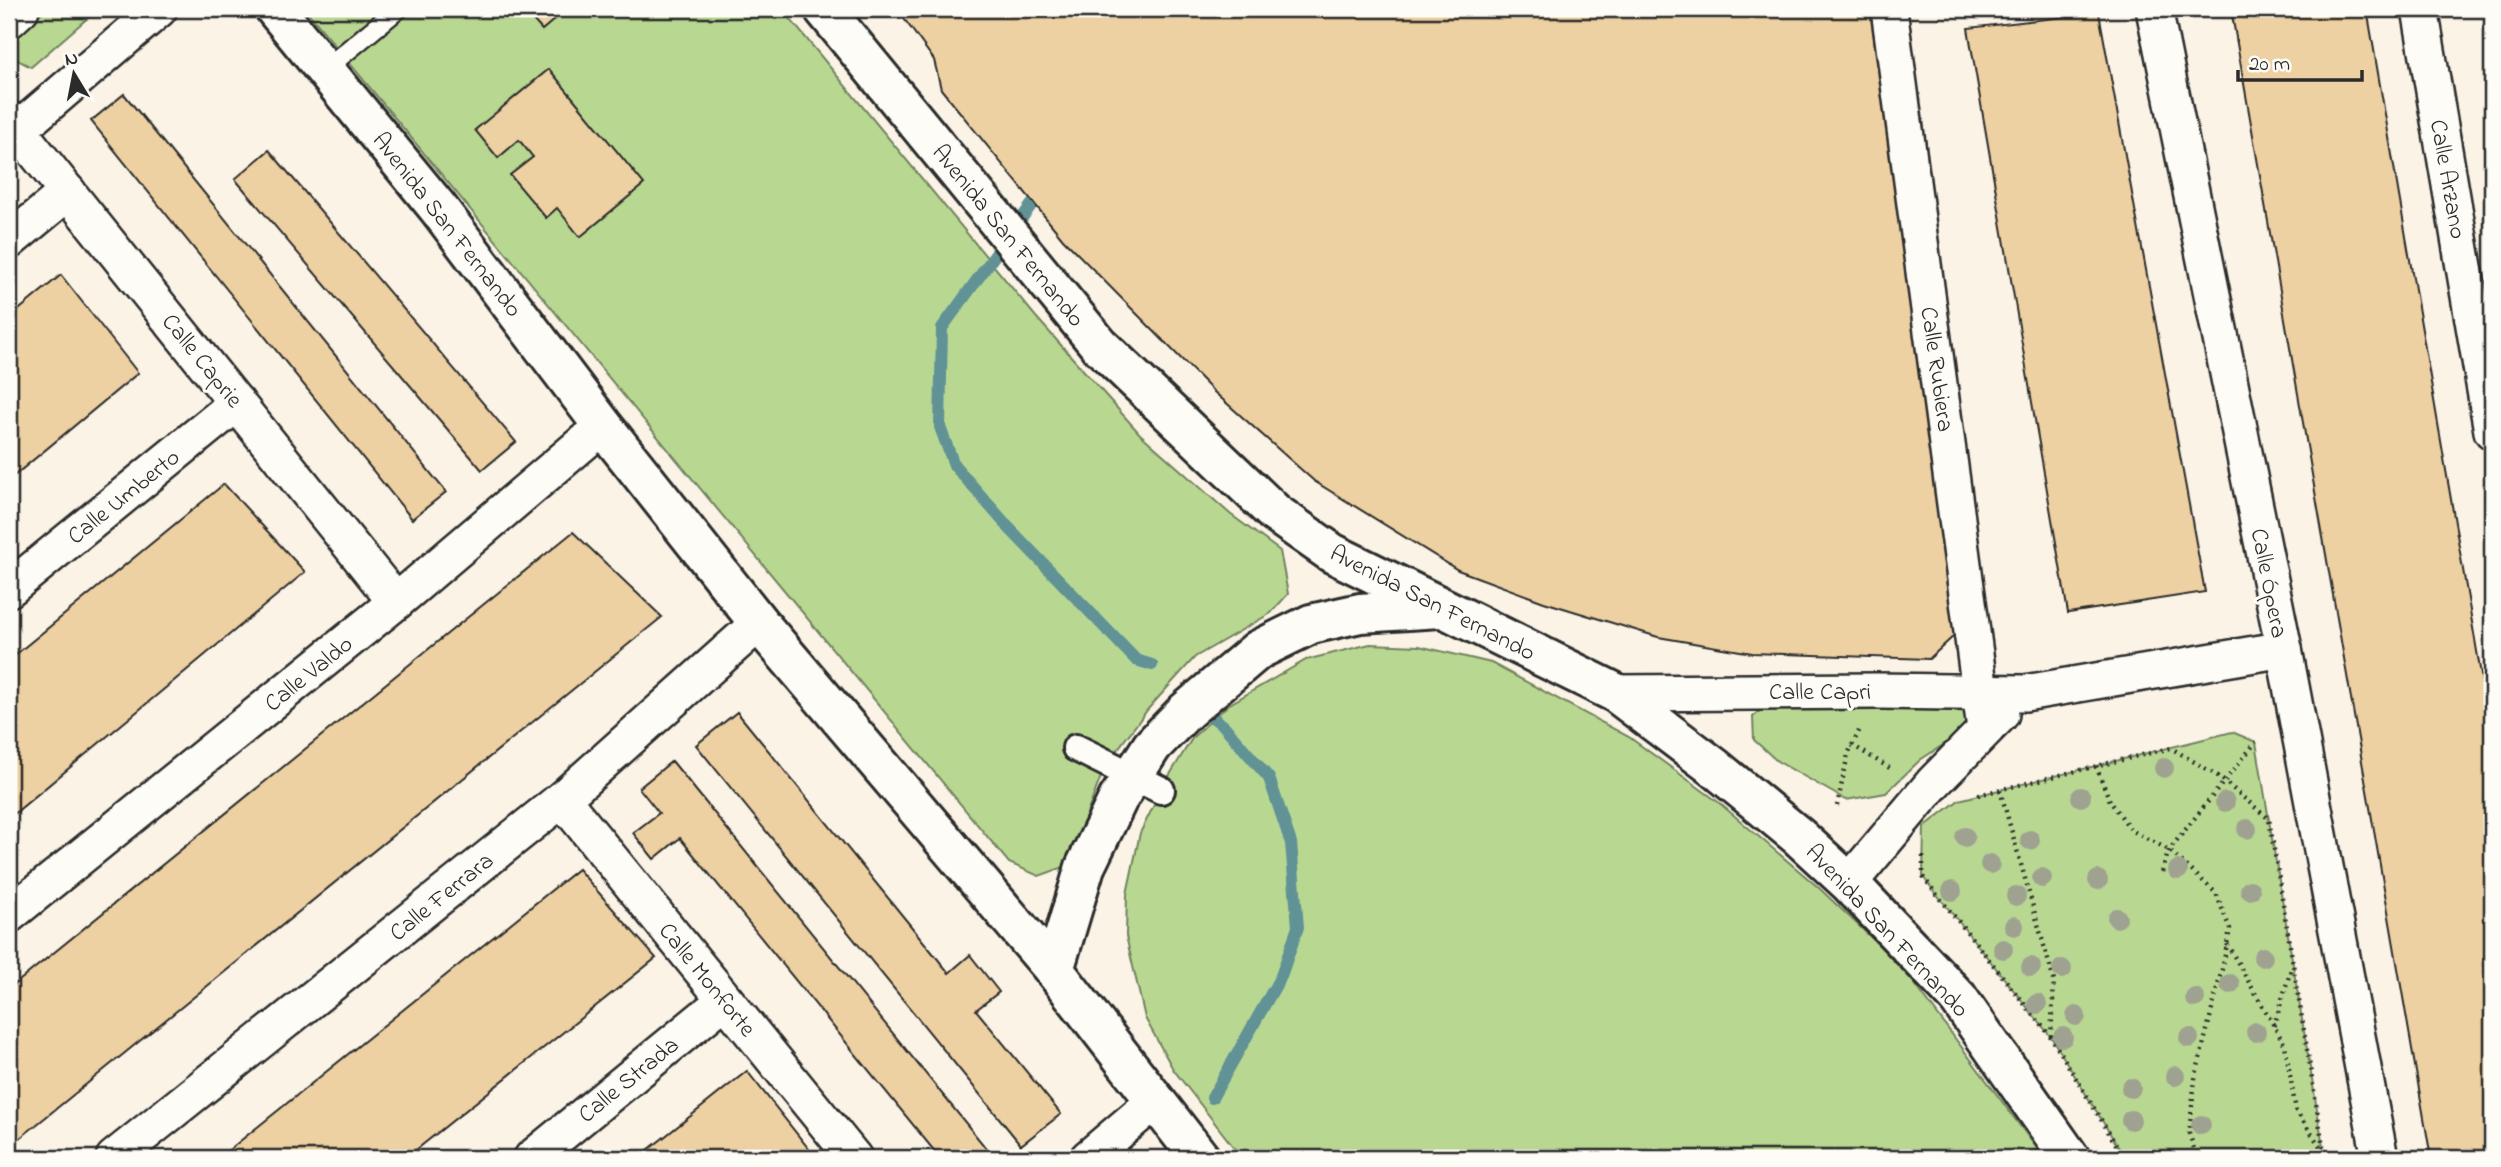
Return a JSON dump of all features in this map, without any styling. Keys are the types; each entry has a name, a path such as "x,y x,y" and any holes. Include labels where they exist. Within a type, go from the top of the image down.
{"street":[{"path":"9,20 21,9"},
{"path":"13,124 159,9"},
{"name":"Avenida San Fernando","path":"275,9 438,208 603,426 759,622 1054,970 1200,1158"},
{"name":"Avenida San Fernando","path":"824,9 1099,345 1275,513 1332,553 1616,693 1714,767 1798,836 1849,883 1958,998 2070,1158"},
{"name":"Calle Rubiera","path":"1889,9 1985,729"},
{"name":"Calle Ópera","path":"2154,9 2284,649 2380,1158"},
{"name":"Calle Arzano","path":"2420,9 2492,431"},
{"name":"Calle Caprie","path":"13,124 396,601"},
{"path":"9,241 68,192"},
{"name":"Calle Umberto","path":"9,589 237,402"},
{"name":"Calle Valdo","path":"9,915 396,601 603,426"},
{"path":"1147,783 1152,746 1186,711 1258,650 1311,624 1348,615 1442,608"},
{"name":"Calle Ferrara","path":"114,1158 562,799 759,622"},
{"name":"Calle Capri","path":"1616,693 2025,693 2284,649"},
{"path":"1849,883 1934,782 1985,729 2025,693"},
{"path":"1076,748 1147,783"},
{"path":"1054,970 1085,867 1118,799 1147,783"},
{"name":"Calle Monforte","path":"562,799 854,1158"},
{"name":"Calle Strada","path":"531,1158 725,1000"},
{"path":"1088,1158 1155,1101"}],"lane":[{"path":"324,69 398,9"}],"path":[{"path":"1837,806 1852,745 1863,722"},
{"path":"2162,872 2169,850 2256,741"},
{"path":"1852,745 1894,771"},
{"path":"1973,797 2171,748 2218,776 2269,820 2324,1155"},
{"path":"2095,766 2110,801 2131,831 2169,850 2216,893 2230,929 2195,1079 2189,1133 2197,1158"},
{"path":"2000,790 2054,981 2051,1037"},
{"path":"1924,852 1923,877 2051,1037 2120,1151 2129,1158"},
{"path":"2227,943 2285,1045 2296,1111 2324,1155"},
{"path":"2274,1026 2292,964"}],"green space":[{"path":"46,9 98,9 31,67 14,58 9,39"},
{"path":"305,9 782,9 1036,317 1140,434 1230,514 1280,551 1288,594 1271,613 1195,657 1148,709 1105,766 1067,866 1039,876 1009,863"},
{"path":"1370,644 1419,646 1491,663 1629,737 1717,801 1818,887 1902,967 2044,1158 1242,1158 1173,1069 1145,1018 1126,936 1127,894 1140,833 1166,781 1193,737 1228,705 1306,660"},
{"path":"1962,701 1969,728 1920,760 1886,793 1846,800 1777,761 1754,740 1753,717 1770,703 1869,710"},
{"path":"2232,732 2256,742 2325,1158 2125,1158 2051,1037 1923,877 1924,827 1959,800"}],"building":[{"path":"523,9 567,9 542,30"},
{"path":"897,9 1871,9 1944,506 1957,633 1929,659 1752,653 1658,637 1544,602 1458,570 1314,481 1213,391 1063,239 941,89 934,60"},
{"path":"2231,9 2367,9 2492,739 2492,1158 2431,1158"},
{"path":"2099,13 2205,592 2068,613 1968,28"},
{"path":"549,69 644,184 580,237 557,208 546,218 510,175 533,157 519,140 498,158 475,130"},
{"path":"124,94 446,492 412,519 91,121"},
{"path":"269,150 516,442 482,470 235,179"},
{"path":"61,275 138,373 9,480 9,318"},
{"path":"224,484 305,572 9,818 9,660"},
{"path":"573,532 662,617 9,1147 9,989"},
{"path":"737,712 949,973 970,955 999,992 976,1010 1061,1114 1021,1145 696,745"},
{"path":"672,761 994,1158 940,1158 680,838 654,859 633,833 659,813 639,788"},
{"path":"578,869 656,958 406,1158 219,1158"},
{"path":"747,1071 816,1158 638,1158"}],"waterway":[{"path":"1043,189 942,328 940,427 954,465 1010,529 1136,660 1152,665"},
{"path":"1211,716 1224,726 1269,778 1291,843 1298,927 1281,976 1212,1098"}]}
